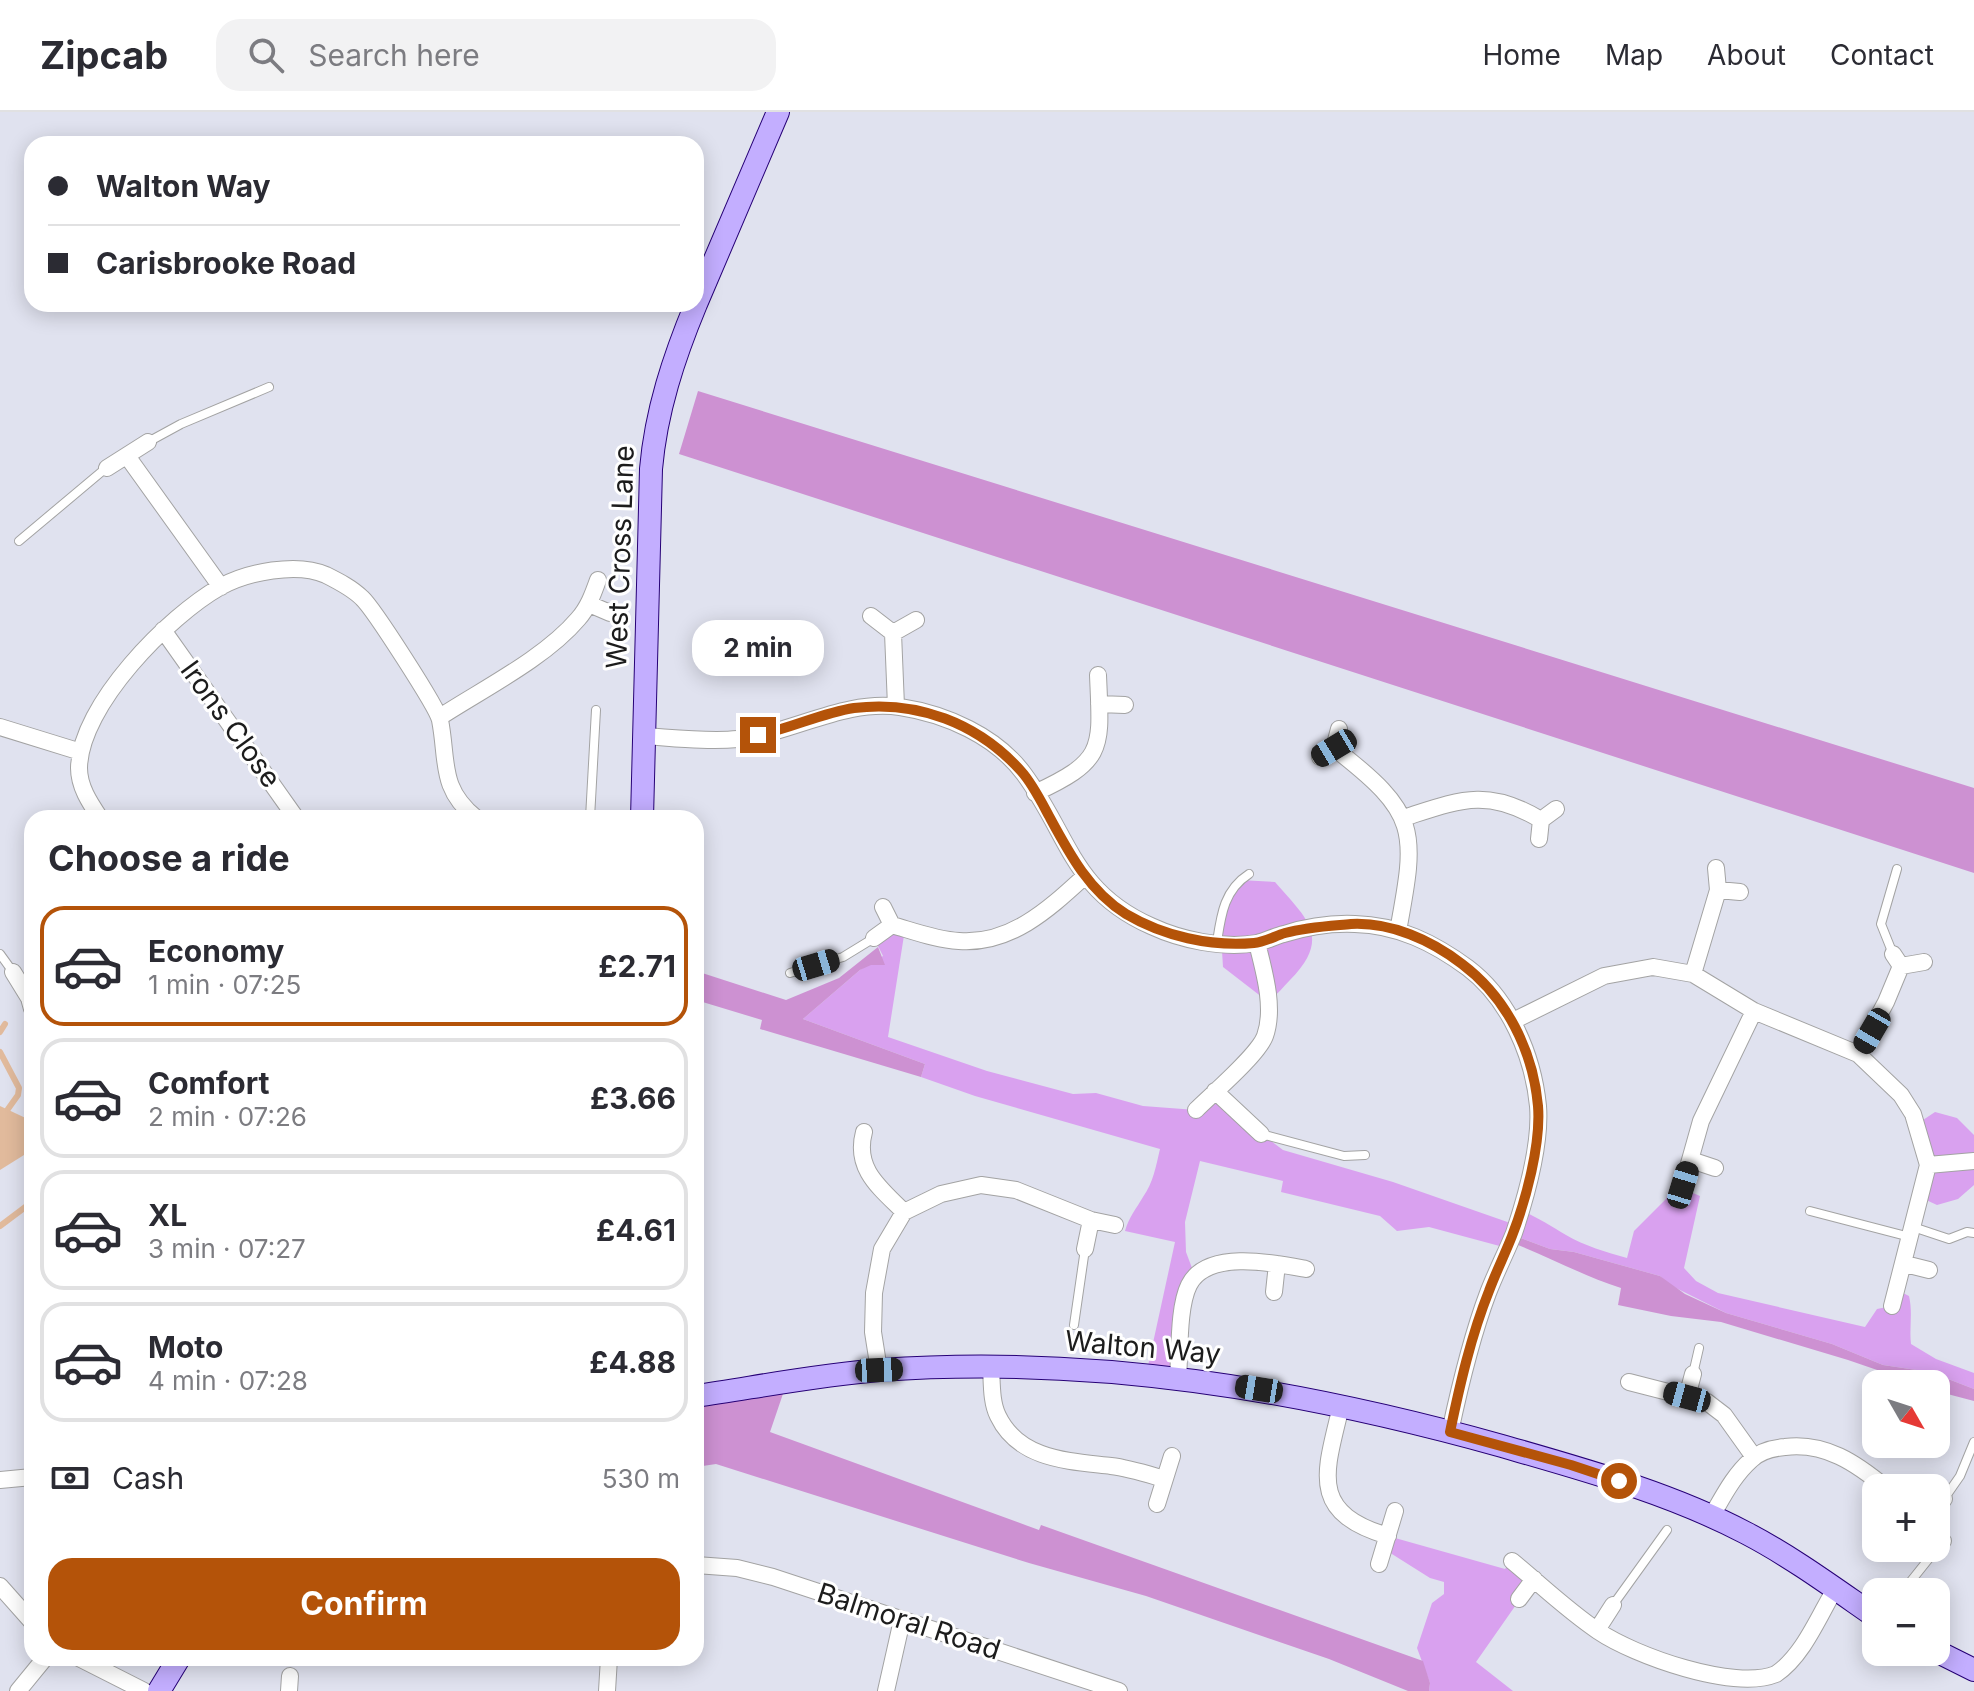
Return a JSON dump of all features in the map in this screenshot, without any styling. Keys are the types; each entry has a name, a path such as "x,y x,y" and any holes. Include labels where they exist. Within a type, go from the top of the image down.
{"street":[{"name":"West Cross Lane","path":"704,285 778,112"},
{"name":"West Cross Lane","path":"642,810 654,432 664,392 693,312"},
{"path":"107,468 148,442"},
{"path":"127,456 221,587"},
{"path":"95,810 82,787 79,770 81,752 89,729 136,656 163,630 221,587 280,569 323,573 364,599 440,717 446,777 466,810"},
{"path":"440,717 541,652 579,618 589,604 598,580"},
{"path":"589,604 610,613"},
{"path":"871,616 893,633 896,706"},
{"path":"893,633 916,620"},
{"name":"Irons Close","path":"163,630 290,810"},
{"path":"1035,793 1068,778 1086,765 1100,732 1098,675"},
{"path":"1099,704 1125,705"},
{"path":"645,736 738,739 852,709 896,706 952,720 979,735 1023,773 1085,876 1104,897 1126,914 1187,938 1217,942 1257,943 1285,933 1357,924 1398,931 1442,949 1480,977 1513,1021 1527,1056 1538,1107 1534,1155 1516,1225 1488,1292 1464,1368 1450,1432"},
{"path":"0,727 81,752"},
{"path":"1339,729 1327,752 1378,782 1394,801 1408,831 1410,866 1398,931"},
{"path":"1403,818 1445,804 1489,798 1520,807 1541,820"},
{"path":"1539,839 1541,820 1556,809"},
{"path":"1693,974 1718,890 1716,868"},
{"path":"874,938 892,925 959,941 989,940 1017,929 1047,910 1085,876"},
{"path":"1718,890 1740,892"},
{"path":"883,907 892,925"},
{"path":"1196,1110 1257,1049 1265,1037 1268,1012 1265,977 1257,943"},
{"path":"1858,1054 1886,1002 1897,960 1924,962"},
{"path":"1513,1021 1604,976 1653,967 1693,974 1754,1011 1858,1054 1901,1095 1913,1114 1928,1165 1892,1306"},
{"path":"13,972 24,990"},
{"path":"1683,1185 1713,1091 1754,1011"},
{"path":"1215,1091 1261,1134"},
{"path":"864,1132 859,1149 862,1162 878,1187 904,1212"},
{"path":"1691,1160 1715,1168"},
{"path":"1928,1165 1974,1161"},
{"path":"879,1370 873,1332 874,1293 882,1249 904,1212 941,1194 981,1185 1016,1190 1091,1220 1115,1225"},
{"path":"1085,1249 1091,1220"},
{"path":"1178,1378 1184,1302 1195,1276 1213,1266 1233,1261 1306,1269"},
{"path":"1274,1292 1277,1264"},
{"path":"1905,1264 1929,1270"},
{"path":"991,1367 998,1417 1027,1447 1055,1460 1132,1469 1164,1479"},
{"name":"Walton Way","path":"704,1395 879,1370 991,1367 1178,1378 1282,1393 1450,1432 1571,1465 1643,1489 1757,1539 1862,1607"},
{"path":"1687,1397 1693,1374"},
{"path":"1629,1382 1707,1402 1724,1415 1754,1457"},
{"path":"1341,1406 1326,1473 1330,1493 1338,1510 1351,1522 1388,1536"},
{"path":"1711,1517 1735,1476 1754,1457 1775,1448 1802,1445 1828,1450 1870,1474"},
{"path":"1157,1504 1172,1456"},
{"path":"0,1480 24,1478"},
{"path":"1379,1564 1395,1511"},
{"path":"1512,1561 1597,1630 1636,1652 1708,1679 1736,1684 1761,1682 1778,1673 1800,1647 1835,1589"},
{"name":"Balmoral Road","path":"704,1564 749,1571 1115,1690"},
{"path":"1519,1599 1534,1579"},
{"path":"0,1586 24,1613"},
{"path":"1597,1630 1613,1605"},
{"path":"886,1691 902,1620"},
{"path":"1950,1658 1974,1670"},
{"path":"18,1691 38,1666"},
{"path":"95,1666 144,1691"},
{"path":"159,1691 174,1666"},
{"path":"607,1691 609,1666"},
{"path":"1778,1673 1784,1691"}],"lane":[{"path":"148,442 181,424 269,387"},
{"path":"19,541 107,468"},
{"path":"590,810 596,710"},
{"path":"1897,869 1881,924 1897,960"},
{"path":"1217,942 1221,910 1228,894 1249,874"},
{"path":"790,973 843,957 874,938"},
{"path":"0,954 13,972"},
{"path":"1261,1134 1344,1156 1365,1155"},
{"path":"1810,1211 1949,1239 1967,1232 1974,1233"},
{"path":"1074,1325 1085,1249"},
{"path":"1693,1374 1699,1348"},
{"path":"1950,1490 1960,1476 1974,1442"},
{"path":"1613,1605 1667,1530"}],"shaded area":[{"path":"698,391 1974,788 1974,873 679,454"},
{"path":"1240,880 1275,882 1297,907 1310,929 1310,952 1303,965 1267,1001 1223,967 1220,919"},
{"path":"905,929 888,1037 987,1071 1073,1094 1096,1093 1143,1106 1196,1110 1215,1091 1251,1126 1283,1150 1393,1182 1516,1225 1521,1211 1581,1242 1627,1258 1634,1231 1666,1199 1672,1184 1700,1196 1684,1268 1696,1281 1718,1293 1865,1327 1877,1309 1892,1306 1897,1290 1909,1296 1911,1344 1936,1359 1974,1373 1974,1389 1950,1380 1950,1370 1917,1370 1883,1365 1832,1344 1726,1313 1670,1285 1660,1276 1574,1252 1550,1249 1513,1235 1507,1248 1429,1227 1397,1231 1380,1216 1281,1192 1283,1181 1200,1161 1185,1222 1186,1252 1195,1276 1178,1378 1146,1375 1175,1242 1125,1231 1149,1186 1160,1149 975,1096 921,1077 925,1064 803,1019 860,970 883,956 874,938"},
{"path":"878,947 885,965 871,965 860,970 803,1019 925,1064 921,1077 760,1029 762,1020 704,1002 704,974 786,1000 839,978"},
{"path":"0,1106 24,1117 24,1155 0,1170"},
{"path":"1935,1112 1957,1118 1974,1135 1974,1185 1958,1199 1937,1205 1924,1199 1917,1124"},
{"path":"1513,1235 1550,1249 1574,1252 1660,1276 1685,1294 1726,1313 1832,1344 1883,1365 1917,1370 1877,1370 1721,1322 1618,1305 1621,1288 1510,1242"},
{"path":"1950,1380 1974,1389 1974,1401 1950,1395"},
{"path":"787,1382 770,1432 1039,1530 1041,1525 1423,1661 1430,1683 1429,1691 1408,1691 1329,1659 1146,1596 1029,1563 716,1464 704,1466 704,1395"},
{"path":"1388,1536 1505,1569 1512,1561 1534,1579 1476,1662 1513,1691 1429,1691 1430,1683 1417,1648 1432,1603 1444,1594 1444,1582 1430,1578 1384,1549"}],"waterway":[{"path":"0,1032 5,1024"},
{"path":"0,1052 19,1088 8,1109"},
{"path":"0,1226 24,1208"}],"route":[{"path":"758,735 852,709 896,706 952,720 979,735 1023,773 1085,876 1104,897 1126,914 1187,938 1226,944 1257,943 1285,933 1357,924 1414,935 1442,949 1480,977 1513,1021 1527,1056 1538,1107 1534,1155 1521,1211 1488,1292 1464,1368 1450,1432 1619,1481"}]}
